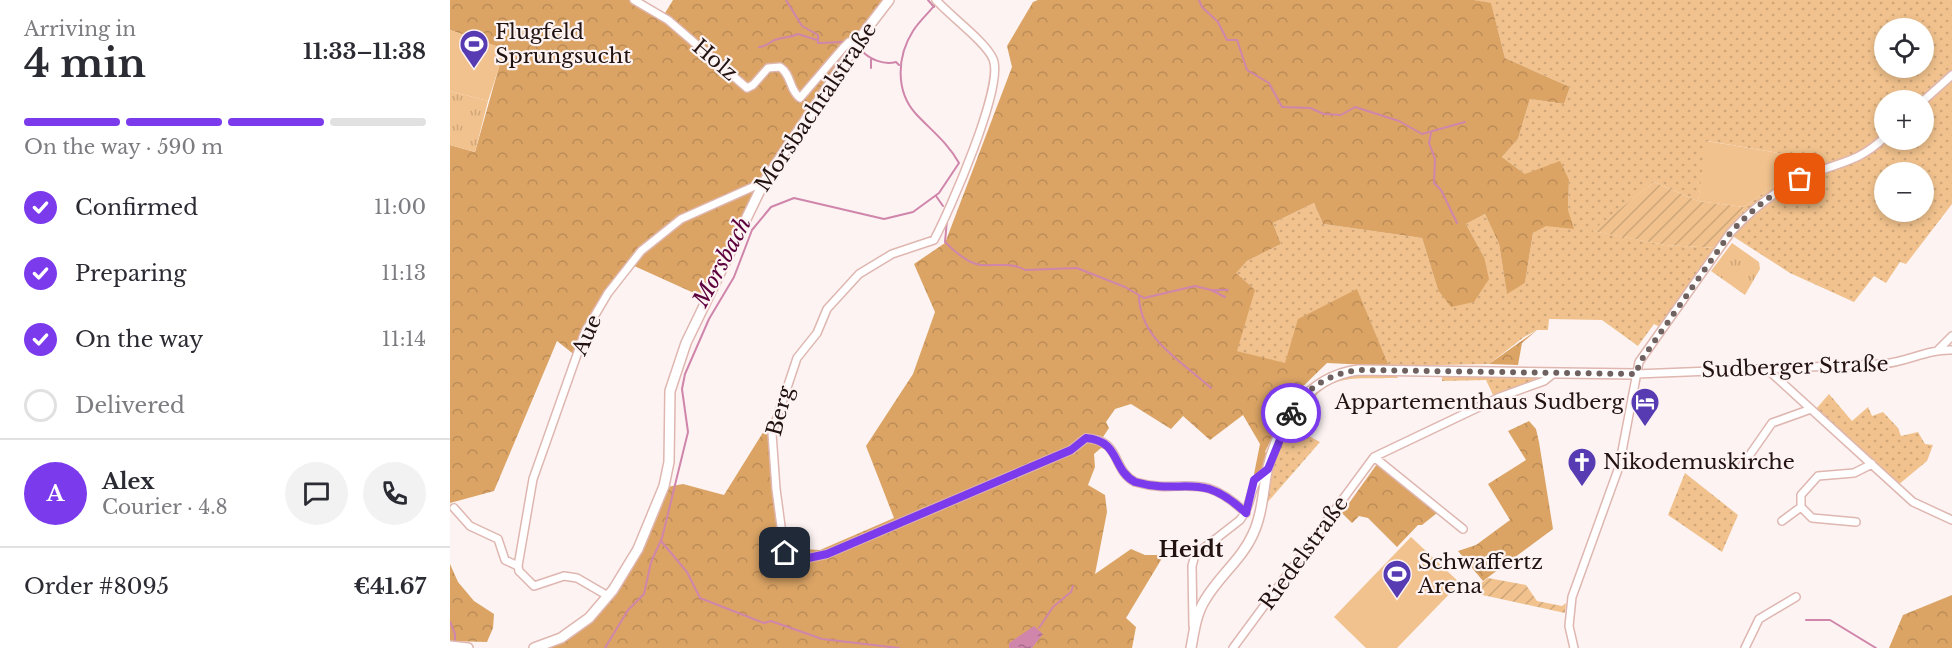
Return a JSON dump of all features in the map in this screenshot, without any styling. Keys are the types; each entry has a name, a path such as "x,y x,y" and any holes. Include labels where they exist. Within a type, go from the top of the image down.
{"main road":[{"name":"Morsbachtalstraße","path":"534,648 569,634 589,618 608,596 638,549 664,486 669,462 668,412 675,370 764,182 860,39 889,0"},
{"path":"1191,648 1204,601 1245,548 1254,532 1268,469 1294,409 1309,390 1330,377 1358,370 1636,374"}],"street":[{"name":"Holz","path":"634,0 668,20 734,73 747,88 753,85 768,68 780,67 790,77 795,95 800,98 849,42 860,39"},
{"name":"Berg","path":"938,3 992,56 995,63 991,93 966,169 934,240 892,254 854,279 827,309 817,333 797,358 776,414 771,445 785,556 799,560 827,554 1071,450 1086,438 1100,439 1110,447 1127,475 1135,482 1208,487 1222,494 1246,513"},
{"path":"1934,92 1952,75"},
{"path":"1574,648 1569,626 1572,597 1619,467 1640,362 1731,232 1749,213 1786,186 1813,173 1843,165 1874,146"},
{"name":"Aue","path":"518,566 533,479 585,332 608,293 635,257 681,219 764,182"},
{"path":"1938,350 1952,336"},
{"name":"Sudberger Straße","path":"1636,374 1899,363 1938,350 1952,350"},
{"path":"1767,369 1897,487 1922,507 1952,520"},
{"name":"Riedelstraße","path":"1233,648 1374,457 1500,397 1544,381 1554,373"},
{"path":"1743,466 1772,423 1811,409"},
{"path":"1374,457 1463,529"},
{"path":"1856,522 1812,518 1801,507 1801,495 1818,476 1854,473 1872,464"},
{"path":"1193,636 1192,566 1195,555 1246,513 1254,480 1268,469"},
{"path":"1782,521 1801,507"},
{"path":"454,508 470,526 498,539 505,560 518,566 519,571 534,586 564,576 577,578 608,596"},
{"path":"1745,648 1759,619 1796,597"}],"green space":[{"path":"450,0 631,0 662,18 673,0 888,0 762,180 705,298 632,265 606,293 576,356 557,341 494,491 450,503 450,145 475,152 504,49 450,30"},
{"path":"1038,0 1474,0 1491,3 1505,58 1570,87 1564,104 1530,99 1518,139 1502,157 1525,174 1560,161 1569,180 1568,210 1574,229 1546,226 1533,233 1525,283 1507,294 1499,244 1485,214 1466,224 1484,257 1489,279 1474,302 1451,307 1438,290 1422,238 1323,224 1314,203 1273,223 1281,244 1247,261 1236,273 1255,290 1237,351 1285,363 1298,319 1357,289 1389,366 1327,363 1290,399 1265,452 1268,453 1262,470 1256,476 1254,474 1260,444 1243,415 1210,440 1183,416 1171,429 1131,404 1115,409 1106,422 1109,428 1103,437 1111,445 1107,450 1101,448 1094,454 1095,467 1088,485 1105,495 1107,512 1095,574 1131,549 1145,555 1164,555 1126,618 1136,627 1132,648 544,648 600,608 667,487 683,484 724,495 775,413 772,429 772,460 786,537 802,549 820,550 894,518 866,446 913,374 935,312 914,264 945,243 1012,67 1007,46 1033,2"},
{"path":"1474,0 1952,0 1952,204 1906,264 1900,262 1886,283 1874,276 1854,302 1790,273 1731,235 1744,207 1799,167 1797,156 1708,141 1698,201 1654,182 1593,231 1665,245 1717,248 1660,327 1654,324 1638,346 1602,320 1549,319 1548,330 1537,330 1524,337 1489,364 1389,366 1357,290 1285,364 1236,351 1254,290 1235,273 1247,261 1281,244 1273,223 1314,203 1323,224 1422,238 1438,290 1484,257 1466,224 1485,214 1499,244 1507,293 1525,283 1533,233 1568,210 1569,180 1525,174 1502,157 1518,139 1530,99 1564,104 1570,87 1505,58 1491,4"},
{"name":"Flugfeld Sprungsucht","path":"450,30 505,49 488,101 450,91"},
{"path":"450,91 488,101 475,152 450,145"},
{"path":"1707,141 1797,156 1799,167 1744,207 1698,201"},
{"path":"1654,182 1698,201 1744,207 1731,235 1717,248 1665,245 1592,231"},
{"path":"1732,243 1759,262 1760,269 1745,295 1711,271"},
{"path":"1537,330 1522,343 1518,365 1489,364"},
{"path":"1360,374 1396,374 1398,378 1347,379 1325,388 1315,397 1294,428 1320,442 1266,504 1278,452 1295,415 1306,399 1318,387 1332,379"},
{"path":"1442,375 1535,376 1537,380 1494,397 1486,380 1442,381"},
{"path":"1829,394 1852,421 1868,407 1872,416 1883,412 1898,428 1901,436 1918,432 1925,444 1933,445 1927,461 1898,485 1816,409"},
{"path":"1529,421 1536,429 1539,442 1553,529 1483,581 1458,551 1476,545 1510,520 1488,484 1526,460 1508,431"},
{"path":"1377,464 1437,513 1422,525 1418,525 1397,547 1368,518 1359,516 1352,523 1342,513"},
{"path":"1685,473 1738,515 1722,552 1668,515"},
{"name":"Schwaffertz Arena","path":"1411,537 1460,583 1397,648 1366,648 1334,617"},
{"path":"450,564 458,582 474,601 494,614 493,628 487,642 450,641"},
{"path":"1488,578 1526,585 1537,601 1562,606 1566,603 1565,613 1469,592"},
{"path":"1952,595 1952,648 1889,648 1903,615"}],"water":[{"path":"1034,626 1043,634 1032,648 1009,648 1009,643"}],"waterway":[{"path":"786,0 802,26 818,35 818,43 844,42"},
{"path":"928,0 934,7"},
{"path":"1199,0 1202,7 1218,22 1227,40 1237,40 1247,70 1269,83 1282,107 1310,108 1324,114 1341,115 1355,107 1399,121 1422,134 1465,122"},
{"name":"Morsbach","path":"605,648 628,610 644,594 651,562 662,538 688,432 682,389 685,374 709,319 734,277 752,230 771,207 794,198 884,219 913,212 939,193 959,163 945,143 909,105 902,84 901,62 908,41 916,27 937,2"},
{"path":"759,47 798,34 817,40"},
{"path":"861,50 877,61 896,62 899,65"},
{"path":"871,59 871,68"},
{"path":"1431,133 1429,143 1435,159 1434,183 1441,190 1457,223"},
{"path":"936,196 943,206"},
{"path":"947,220 945,242 962,257 976,264 1009,265 1025,270 1077,268 1125,287 1144,298 1195,286 1211,290 1228,290"},
{"path":"1211,290 1225,297"},
{"path":"1139,296 1141,311 1155,337 1176,359 1211,388"},
{"path":"661,541 687,572 700,598 764,623 771,621 822,639 899,648"},
{"path":"1039,628 1053,607 1071,592 1073,586"},
{"path":"1806,620 1830,620 1876,648"},
{"name":"Morsbach","path":"450,622 455,634 455,642"}],"way so far":[{"path":"1291,413 1301,398 1317,384 1330,377 1358,370 1636,374 1640,362 1731,232 1749,213 1772,195 1800,179"}],"place":[{"name":"Flugfeld Sprungsucht","path":"474,70"},
{"name":"Appartementhaus Sudberg","path":"1645,428"},
{"name":"Nikodemuskirche","path":"1582,488"},
{"name":"Schwaffertz Arena","path":"1397,600"}],"district":[{"name":"Heidt","path":"1191,549"}],"route":[{"path":"785,553 785,556 799,560 827,554 1071,450 1086,438 1100,439 1110,447 1127,475 1135,482 1201,485 1214,488 1246,513 1254,480 1268,469 1291,413"}]}
